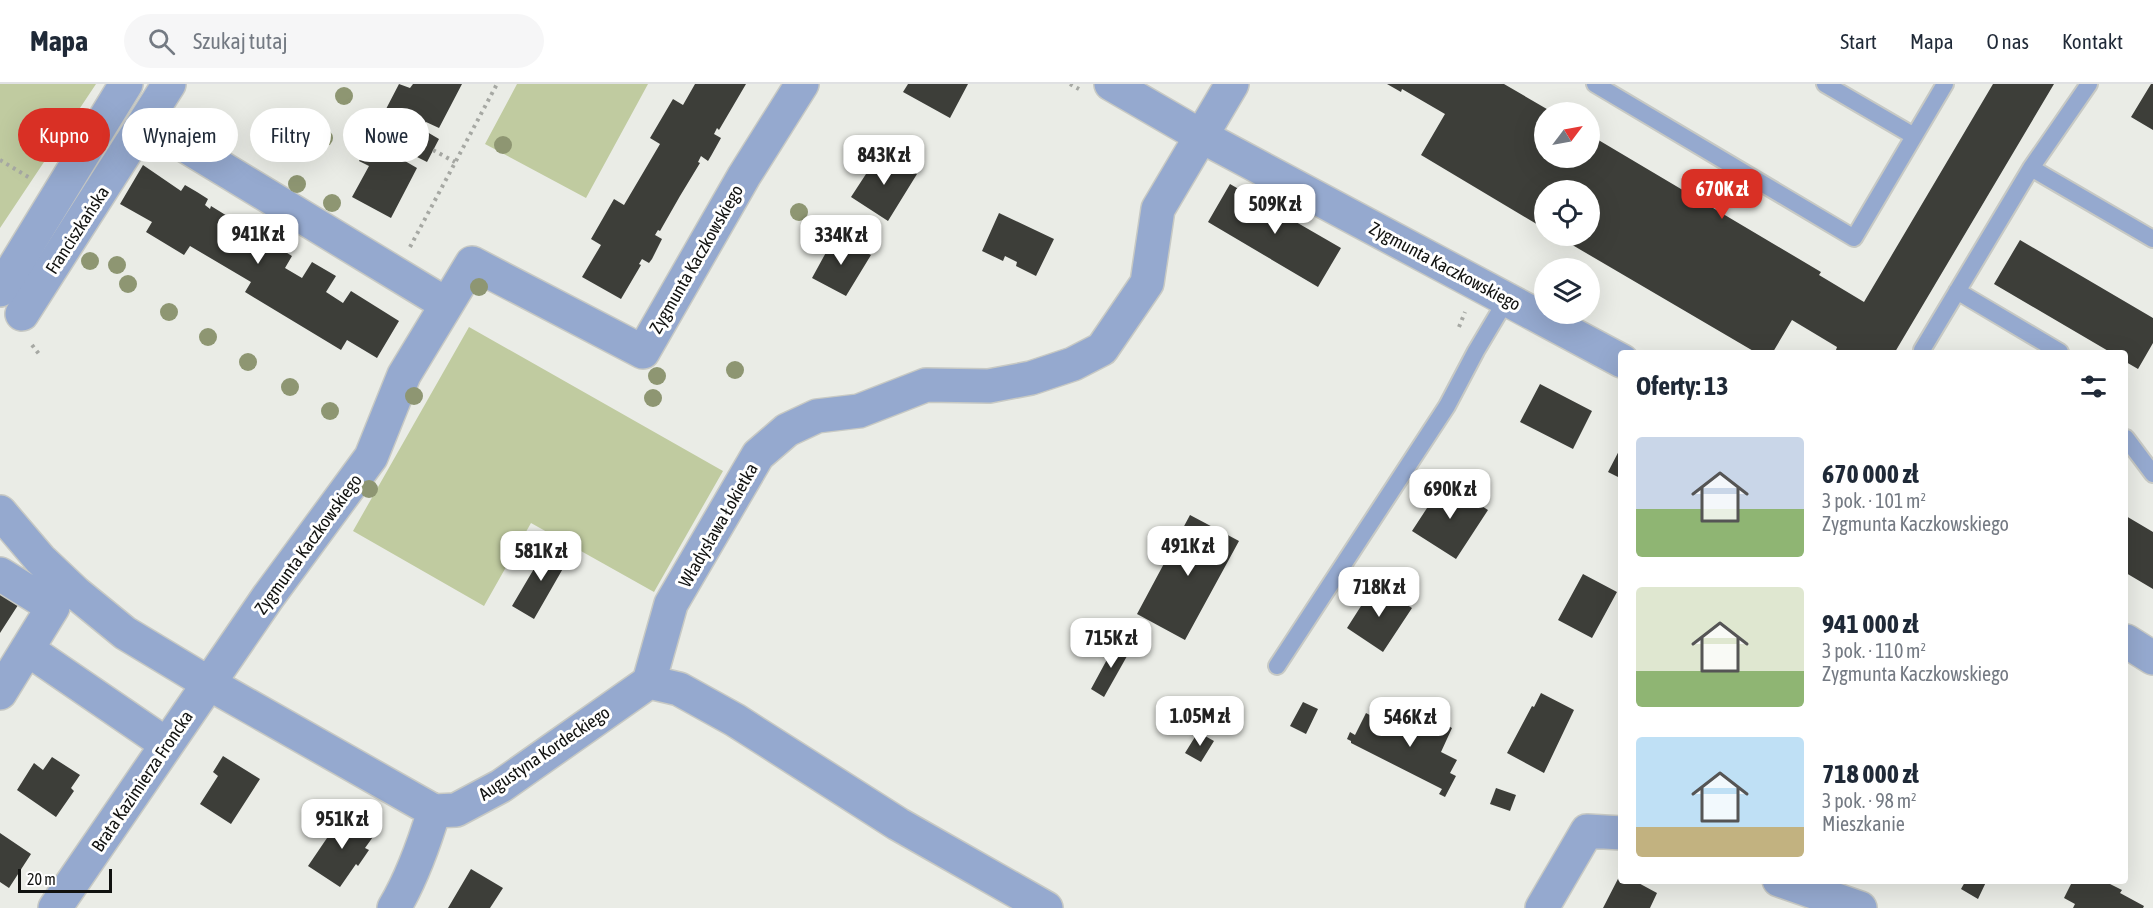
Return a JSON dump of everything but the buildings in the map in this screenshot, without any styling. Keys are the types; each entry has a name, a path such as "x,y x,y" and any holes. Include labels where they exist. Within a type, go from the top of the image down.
{"street":[{"name":"Franciszkańska","path":"110,111 126,84"},
{"name":"Franciszkańska","path":"154,108 169,84"},
{"name":"Zygmunta Kaczkowskiego","path":"208,683 371,457 404,375 472,263 643,352 744,176 802,84"},
{"name":"Zygmunta Kaczkowskiego","path":"1111,84 1201,136 1618,359"},
{"name":"Władysława Łokietka","path":"649,682 671,604 759,455 787,430 817,416 860,411 926,385 989,386 1031,378 1073,364 1102,349 1147,283 1158,209 1232,84"},
{"name":"Franciszkańska","path":"22,314 122,159"},
{"name":"Franciszkańska","path":"0,290 79,162"},
{"path":"192,162 396,274 446,304"},
{"path":"0,512 40,560 125,633 208,683 434,811 427,836 402,895 394,908"},
{"path":"0,573 52,607 0,693"},
{"path":"2128,642 2153,658"},
{"path":"27,649 166,744"},
{"path":"649,682 679,689 735,720 898,824 1046,908"},
{"name":"Augustyna Kordeckiego","path":"434,811 456,810 501,786 649,682"},
{"name":"Brata Kazimierza Froncka","path":"55,908 208,683"},
{"path":"1542,908 1587,831 1618,833"},
{"path":"1791,884 1860,908"}],"lane":[{"path":"1595,84 1854,238 1945,84"},
{"path":"1826,84 1914,136"},
{"path":"1922,350 2031,168 2089,84"},
{"path":"2031,168 2153,239"},
{"path":"1956,291 2057,350"},
{"path":"1277,666 1447,406 1507,299"},
{"path":"2128,441 2153,474"}],"path":[{"path":"396,274 497,84"},
{"path":"433,150 455,162"}],"green space":[{"path":"0,84 96,84 80,108 18,108 18,162 44,162 0,228"},
{"path":"517,84 648,84 586,198 485,144"},
{"path":"469,327 723,471 654,592 531,523 484,606 353,531"}]}
